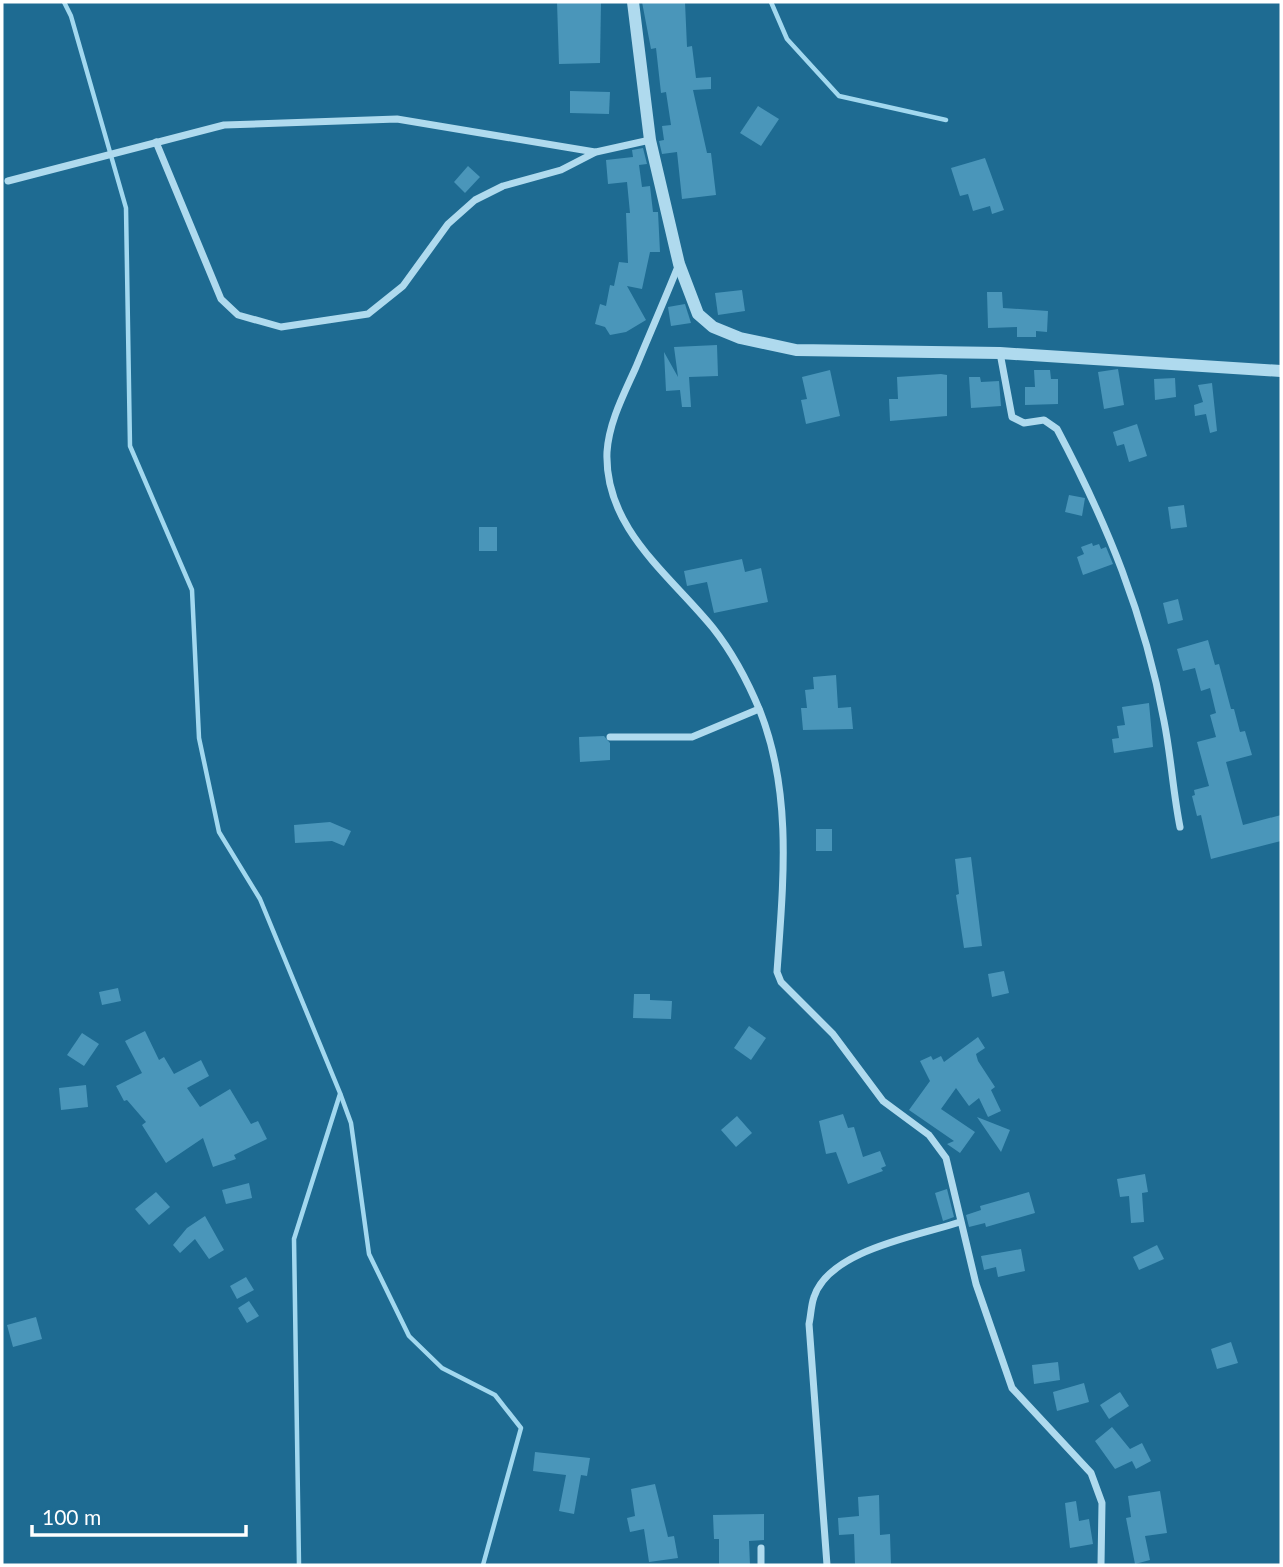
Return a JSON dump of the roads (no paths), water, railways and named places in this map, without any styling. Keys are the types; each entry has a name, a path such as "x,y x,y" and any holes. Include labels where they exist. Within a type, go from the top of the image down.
{"street":[{"path":"633,2 650,140 680,264 692,302 704,321 740,338 796,350 1000,353 1281,371"},
{"path":"8,181 49,168 224,125 397,119 596,152"},
{"path":"156,142 221,299 238,315 281,327 368,314 404,286 448,224 475,200 503,186 570,166 596,152 650,140"},
{"path":"680,264 610,435 608,461 611,494 628,530 723,642 759,709 779,775 784,835 777,972 789,992 833,1034 883,1101 919,1126 940,1147 951,1169 960,1222 976,1284 1012,1388 1091,1473 1102,1503 1101,1565"},
{"path":"1000,353 1012,417 1021,423 1044,420 1053,425 1114,542 1141,624 1165,722 1180,827"},
{"path":"610,737 692,737 759,709"},
{"path":"827,1565 809,1324 814,1296 831,1271 853,1256 960,1222"},
{"path":"761,1548 761,1565"}],"waterway":[{"path":"64,2 71,16 126,208 130,446 192,590 199,738 219,832 260,899 340,1093 351,1123 369,1254 409,1336 442,1368 495,1395 521,1428 483,1565"},
{"path":"771,2 787,39 839,96 946,120"},
{"path":"299,1565 294,1239 340,1094"}]}
